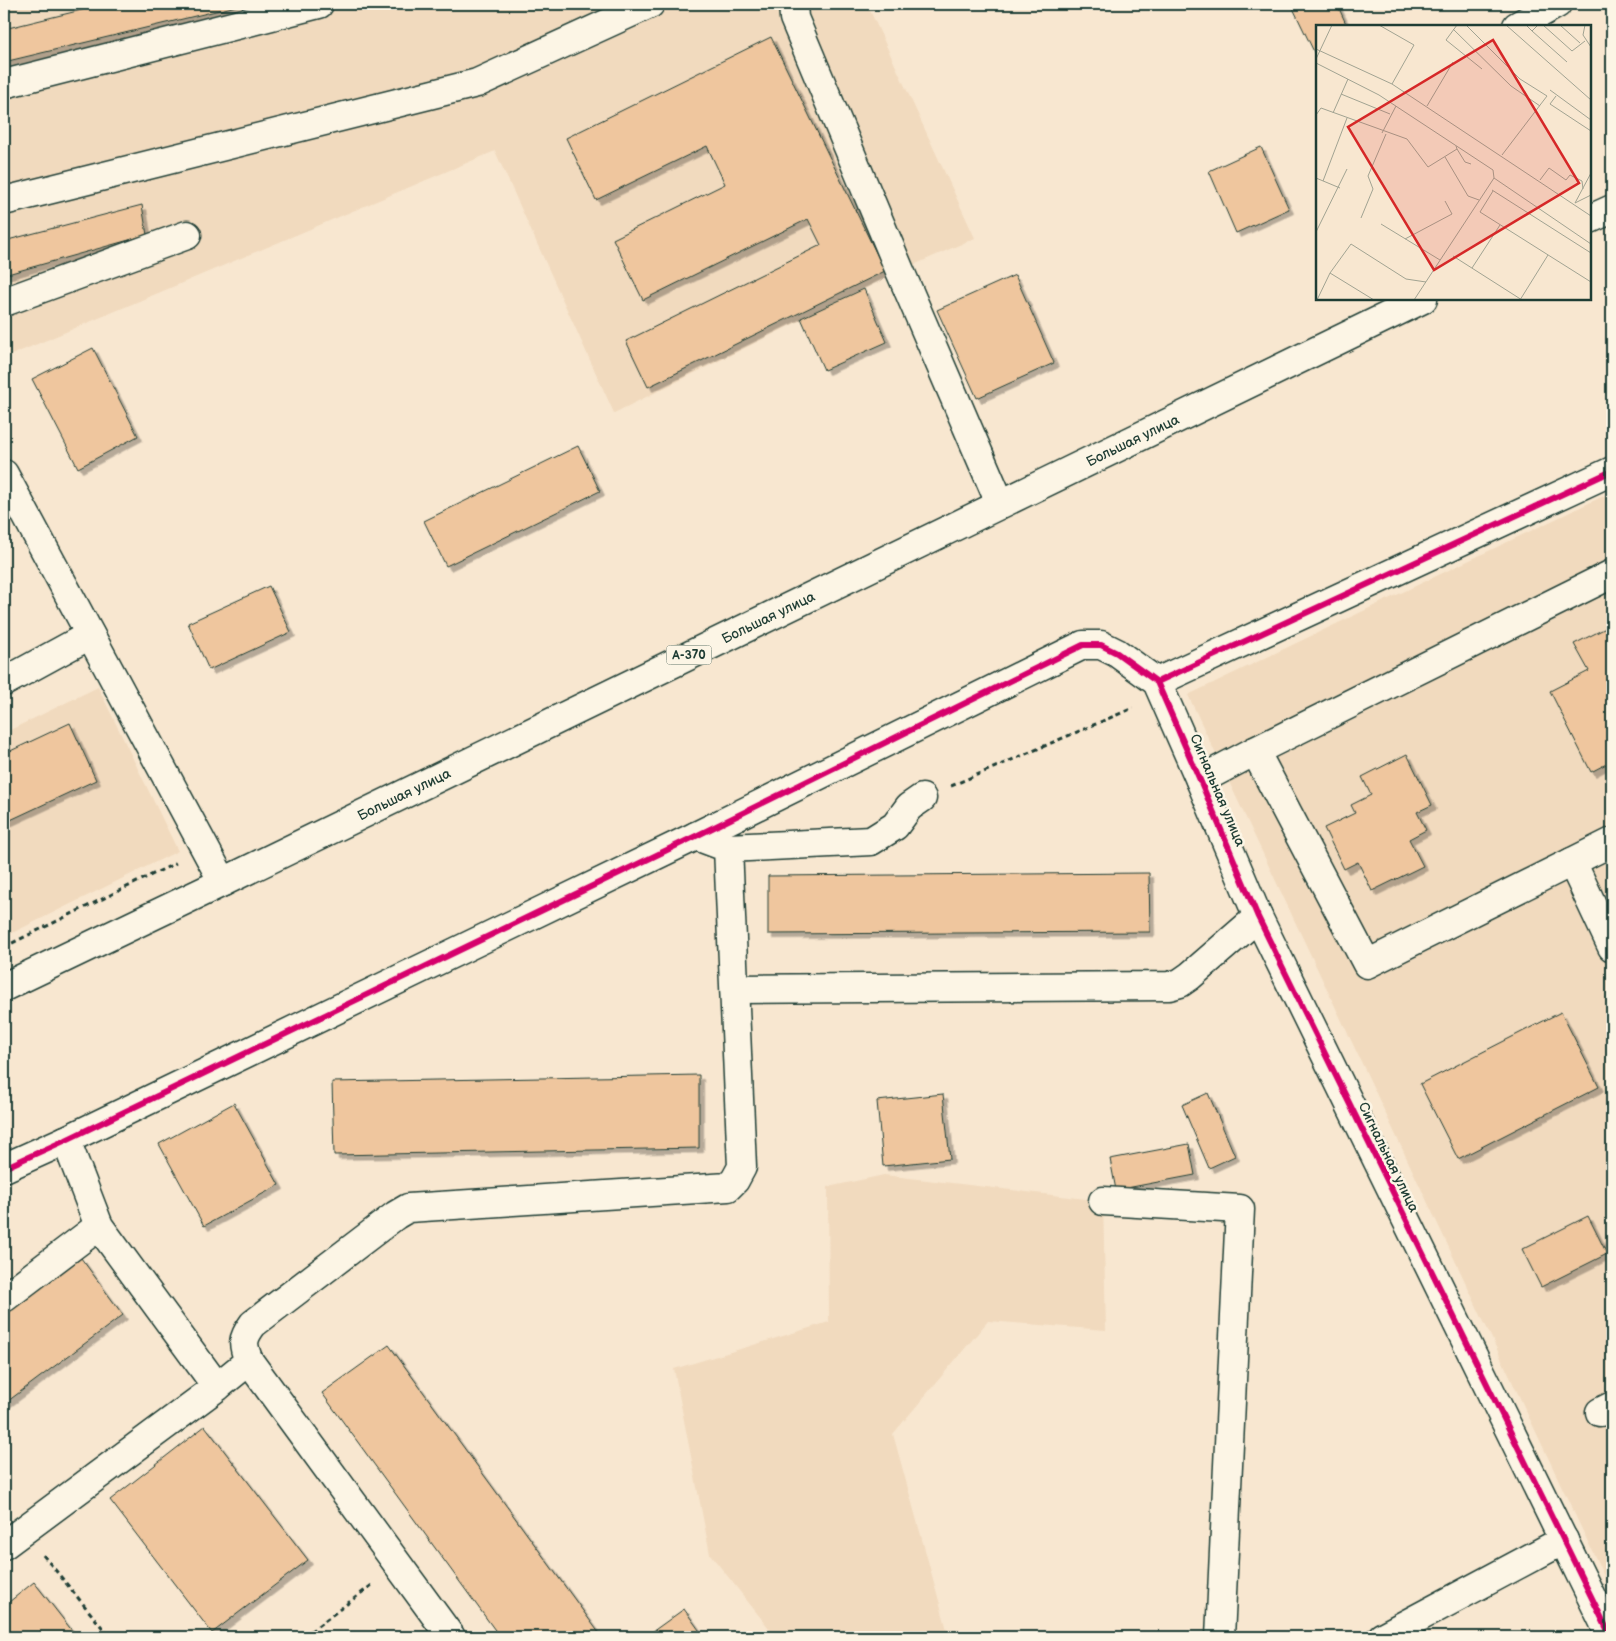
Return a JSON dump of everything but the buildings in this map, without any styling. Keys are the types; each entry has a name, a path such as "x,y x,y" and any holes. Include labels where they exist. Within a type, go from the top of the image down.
{"main road":[{"path":"4,84 319,4"},
{"path":"4,201 477,83 650,4"},
{"path":"793,4 794,18 1000,503"},
{"path":"1519,25 1557,4"},
{"path":"1591,219 1612,209"},
{"path":"4,302 186,235"},
{"name":"Большая улица","path":"4,987 1000,503 1396,304 1418,300"},
{"path":"4,1168 66,1140 696,836 1083,646 1100,645 1117,653 1160,688 1612,471"},
{"path":"4,474 223,882"},
{"path":"1200,780 1612,574"},
{"path":"4,682 90,635"},
{"name":"Сигнальная улица","path":"1160,688 1258,917 1611,1637"},
{"path":"1256,751 1367,964 1612,842"},
{"path":"696,836 728,848 871,841 896,826 909,807 922,798"},
{"path":"451,1637 249,1361 243,1347 245,1335 253,1324 396,1215 408,1208 728,1187 735,1180 742,1167 728,848"},
{"path":"1572,862 1612,947"},
{"path":"735,989 1169,986 1180,983 1190,976 1258,917"},
{"path":"66,1140 99,1226 217,1387"},
{"path":"1103,1202 1240,1209 1220,1637"},
{"path":"4,1298 99,1226"},
{"path":"14,1538 217,1387 249,1361"},
{"path":"1382,1637 1564,1540"}],"path":[{"path":"922,798 1160,688"},
{"path":"4,947 205,849"},
{"path":"14,1538 110,1637"},
{"path":"303,1637 398,1565"}],"shaded area":[{"path":"4,4 867,4 975,238 900,271 614,413 495,151 4,358"},
{"path":"1612,492 1612,1593 1188,695"},
{"path":"98,687 178,851 4,937 4,733"},
{"path":"884,1175 1103,1201 1106,1330 988,1321 893,1434 949,1637 776,1637 710,1554 674,1369 829,1322 828,1187"}],"cycle path":[{"path":"1157,682 1612,471"},
{"path":"4,1168 66,1140 696,836 1083,645 1101,645 1117,653 1157,682 1258,917 1611,1637"}]}
